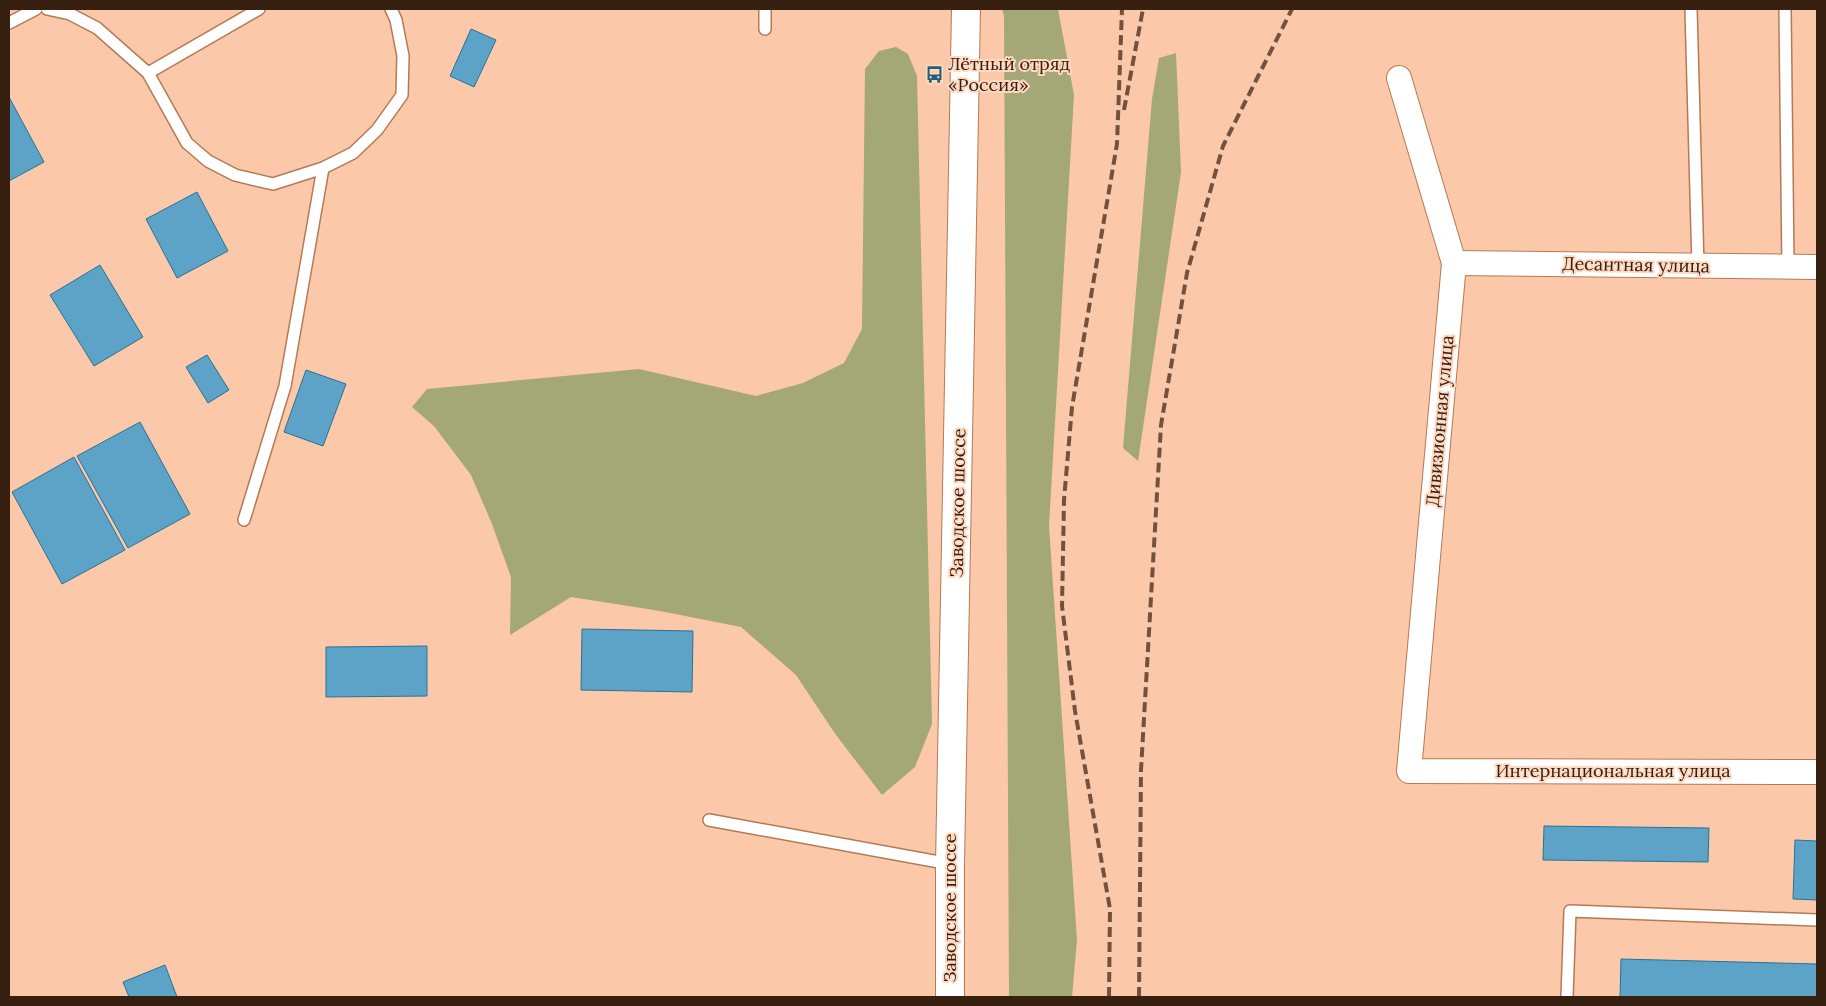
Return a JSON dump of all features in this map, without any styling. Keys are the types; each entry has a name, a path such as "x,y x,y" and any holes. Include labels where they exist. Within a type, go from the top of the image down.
{"street":[{"name":"Заводское шоссе","path":"950,997 950,864 966,9"},
{"name":"Дивизионная улица","path":"1399,78 1454,263 1409,770"},
{"name":"Десантная улица","path":"1454,263 1817,267"},
{"name":"Интернациональная улица","path":"1409,770 1817,772"}],"lane":[{"path":"9,23 36,9"},
{"path":"47,9 70,14 97,28 148,73 187,143 208,161 235,176 273,184 323,168 353,153 377,130 402,95 403,56 396,20 391,9"},
{"path":"148,73 259,9"},
{"path":"765,9 766,29"},
{"path":"1691,9 1698,266"},
{"path":"1785,9 1788,267"},
{"path":"244,520 285,386 323,168"},
{"path":"709,820 950,864"},
{"path":"1567,997 1570,911 1817,920"}],"green space":[{"path":"1002,9 1058,9 1074,95 1049,526 1077,940 1072,997 1009,997 1004,16"},
{"path":"896,47 908,54 917,76 932,724 915,767 882,795 836,735 796,675 741,627 660,611 571,597 510,635 511,577 492,524 471,475 434,426 412,407 427,389 639,369 756,396 803,383 844,363 862,329 865,69 879,51"},
{"path":"1176,53 1181,172 1138,461 1123,448 1152,99 1159,58"}],"building":[{"path":"471,29 496,40 474,87 450,76"},
{"path":"9,97 44,162 9,181"},
{"path":"197,192 228,251 177,278 146,219"},
{"path":"100,265 143,337 94,366 50,295"},
{"path":"207,355 229,390 208,403 186,367"},
{"path":"306,370 346,384 323,446 284,432"},
{"path":"140,422 190,514 128,548 77,456"},
{"path":"74,457 125,550 62,584 12,492"},
{"path":"582,629 693,631 692,692 581,690"},
{"path":"427,646 427,696 326,697 326,647"},
{"path":"1544,826 1709,828 1708,862 1543,860"},
{"path":"1795,840 1817,841 1817,900 1793,899"},
{"path":"1621,959 1817,964 1817,997 1620,997"},
{"path":"165,965 177,997 129,997 123,982"}],"railway":[{"path":"1109,997 1110,909 1075,711 1062,606 1064,500 1072,407 1117,144 1122,9"},
{"path":"1124,110 1143,9"},
{"path":"1139,997 1141,770 1161,425 1187,273 1223,146 1292,9"}],"place":[{"name":"Лётный отряд «Россия»","path":"934,74"}]}
